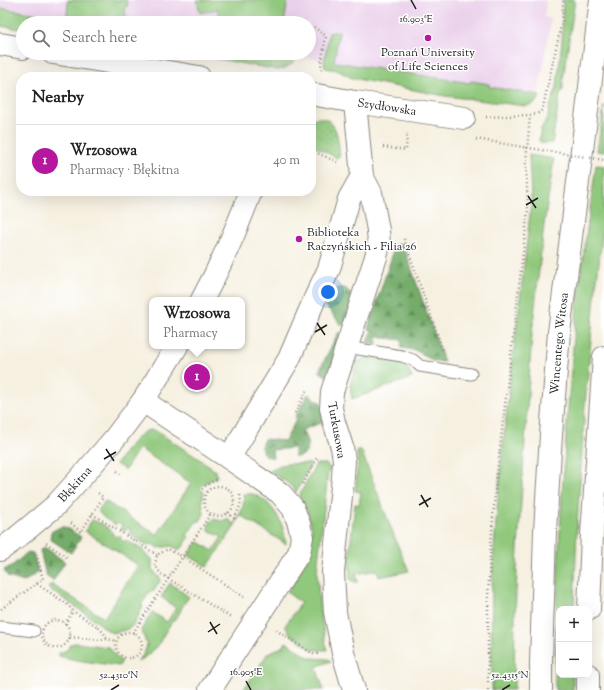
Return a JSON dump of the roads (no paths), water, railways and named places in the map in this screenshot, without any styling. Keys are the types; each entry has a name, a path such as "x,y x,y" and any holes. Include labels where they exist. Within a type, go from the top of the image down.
{"street":[{"name":"Wincentego Witosa","path":"541,690 545,531 557,356 601,0"},
{"path":"0,44 16,47"},
{"path":"96,60 169,72"},
{"name":"Szydłowska","path":"316,95 464,118"},
{"name":"Turkusowa","path":"354,690 343,653 335,612 333,572 344,460 342,447 331,408 332,392 376,257 378,244 378,230 371,193 362,176 355,102"},
{"path":"230,458 289,359 329,269 349,199 362,176"},
{"path":"204,297 238,226 249,196"},
{"name":"Błękitna","path":"0,550 54,506 84,474 115,438 142,401 175,349"},
{"path":"589,606 592,535 604,357"},
{"path":"142,401 230,458 280,493 292,508 299,524 302,537 299,553 211,690"},
{"path":"588,678 588,690"}],"lane":[{"path":"346,347 402,356 413,360 420,366 472,374"},
{"path":"0,627 34,632"}],"place":[{"name":"Poznań University of Life Sciences","path":"428,38"},
{"name":"Biblioteka Raczyńskich - Filia 26","path":"299,239"},
{"name":"Wrzosowa","path":"197,377"}]}
